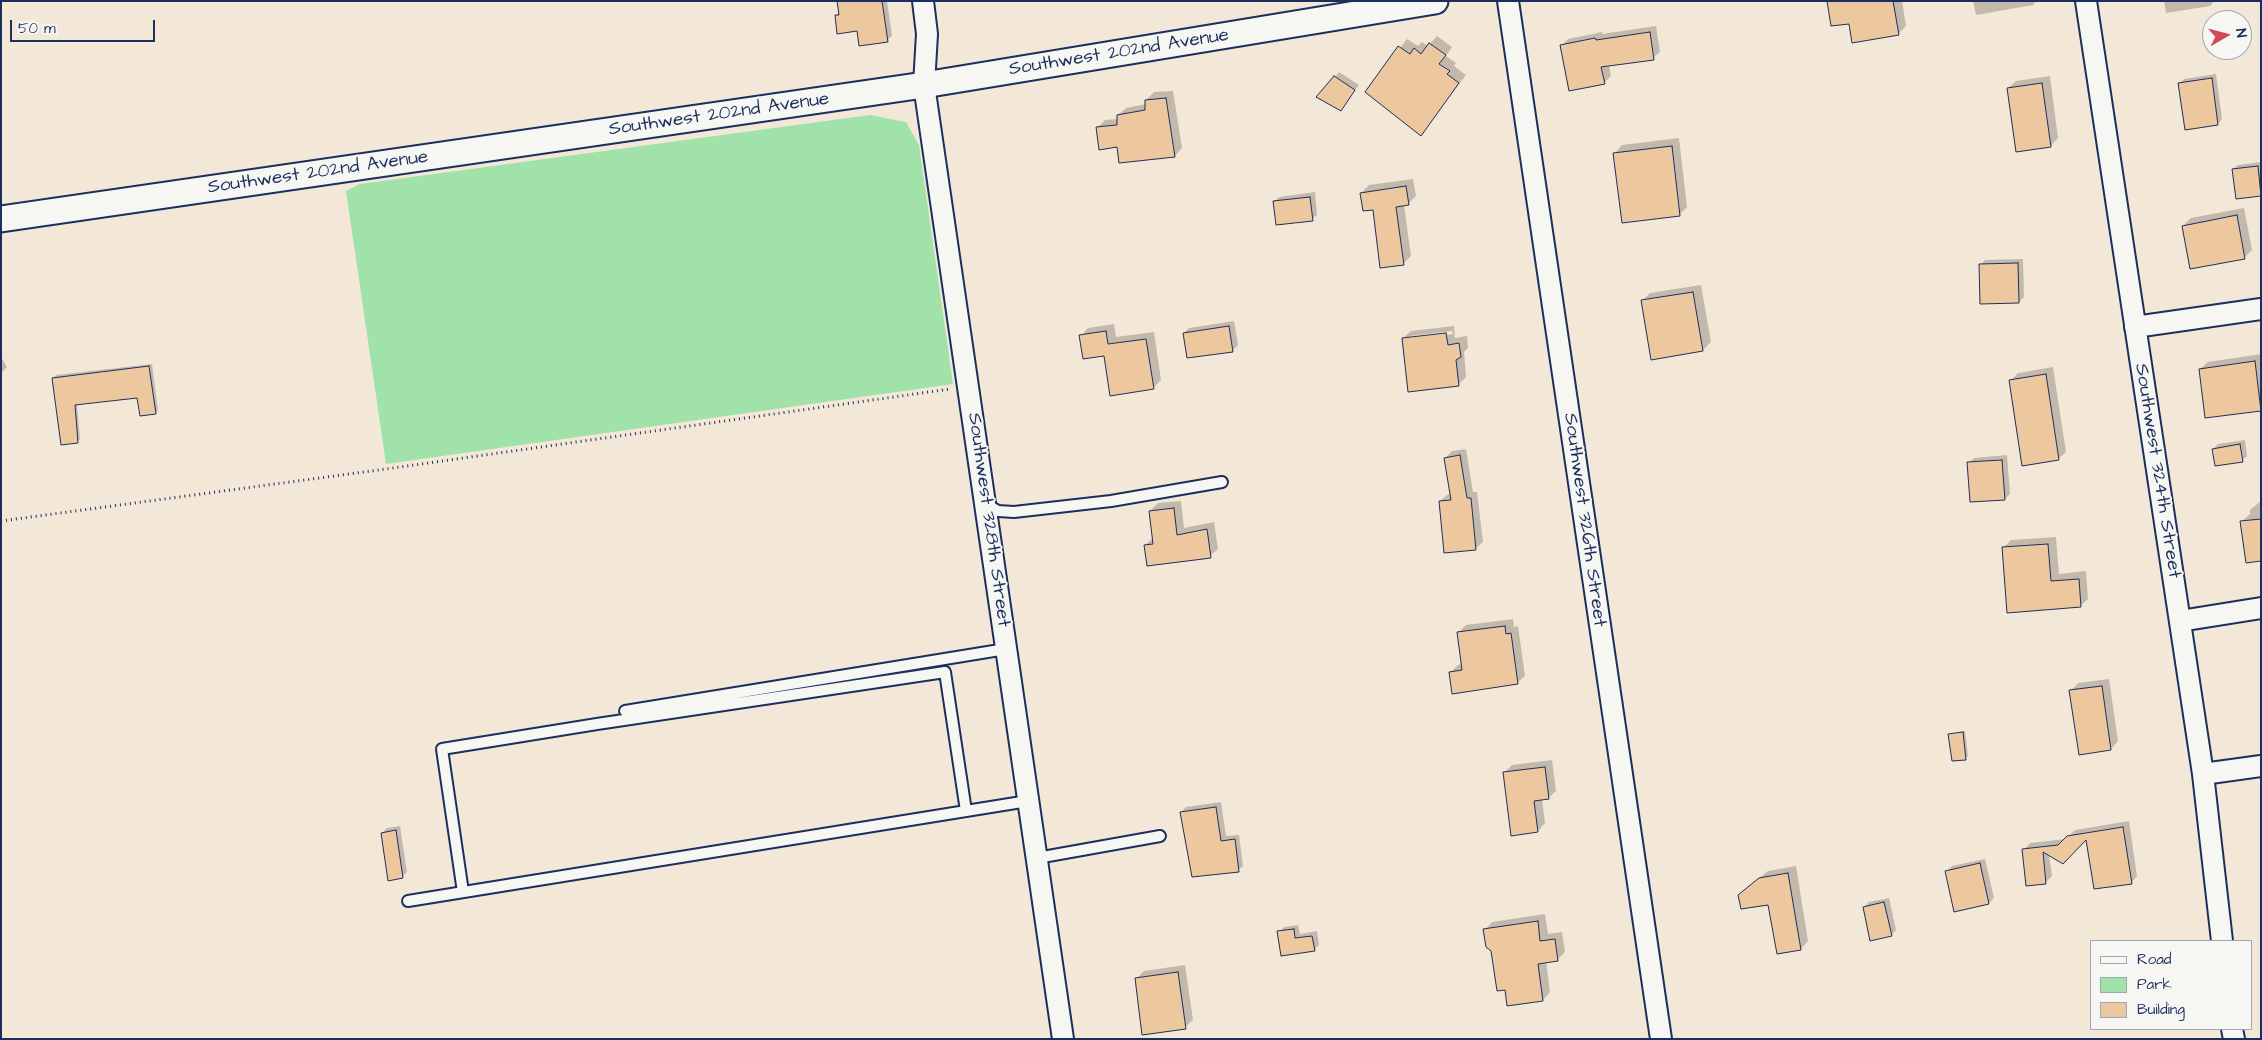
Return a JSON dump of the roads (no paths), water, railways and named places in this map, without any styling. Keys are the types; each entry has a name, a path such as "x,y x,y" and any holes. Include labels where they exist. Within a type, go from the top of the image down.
{"street":[{"name":"Southwest 328th Street","path":"922,1 927,34 924,86 1063,1039"},
{"name":"Southwest 202nd Avenue","path":"1,219 924,86 1435,1"},
{"name":"Southwest 326th Street","path":"1508,1 1660,1039"},
{"name":"Southwest 324th Street","path":"2086,1 2203,774 2222,940"},
{"path":"2135,327 2261,309"},
{"path":"2180,621 2261,608"},
{"path":"2203,774 2261,766"}],"lane":[{"path":"985,504 998,511 1014,512 1111,501 1222,482"},
{"path":"625,711 1006,649"},
{"path":"462,892 442,749 597,724 945,672 966,811"},
{"path":"408,901 1028,801"},
{"path":"1037,858 1160,836"}]}
